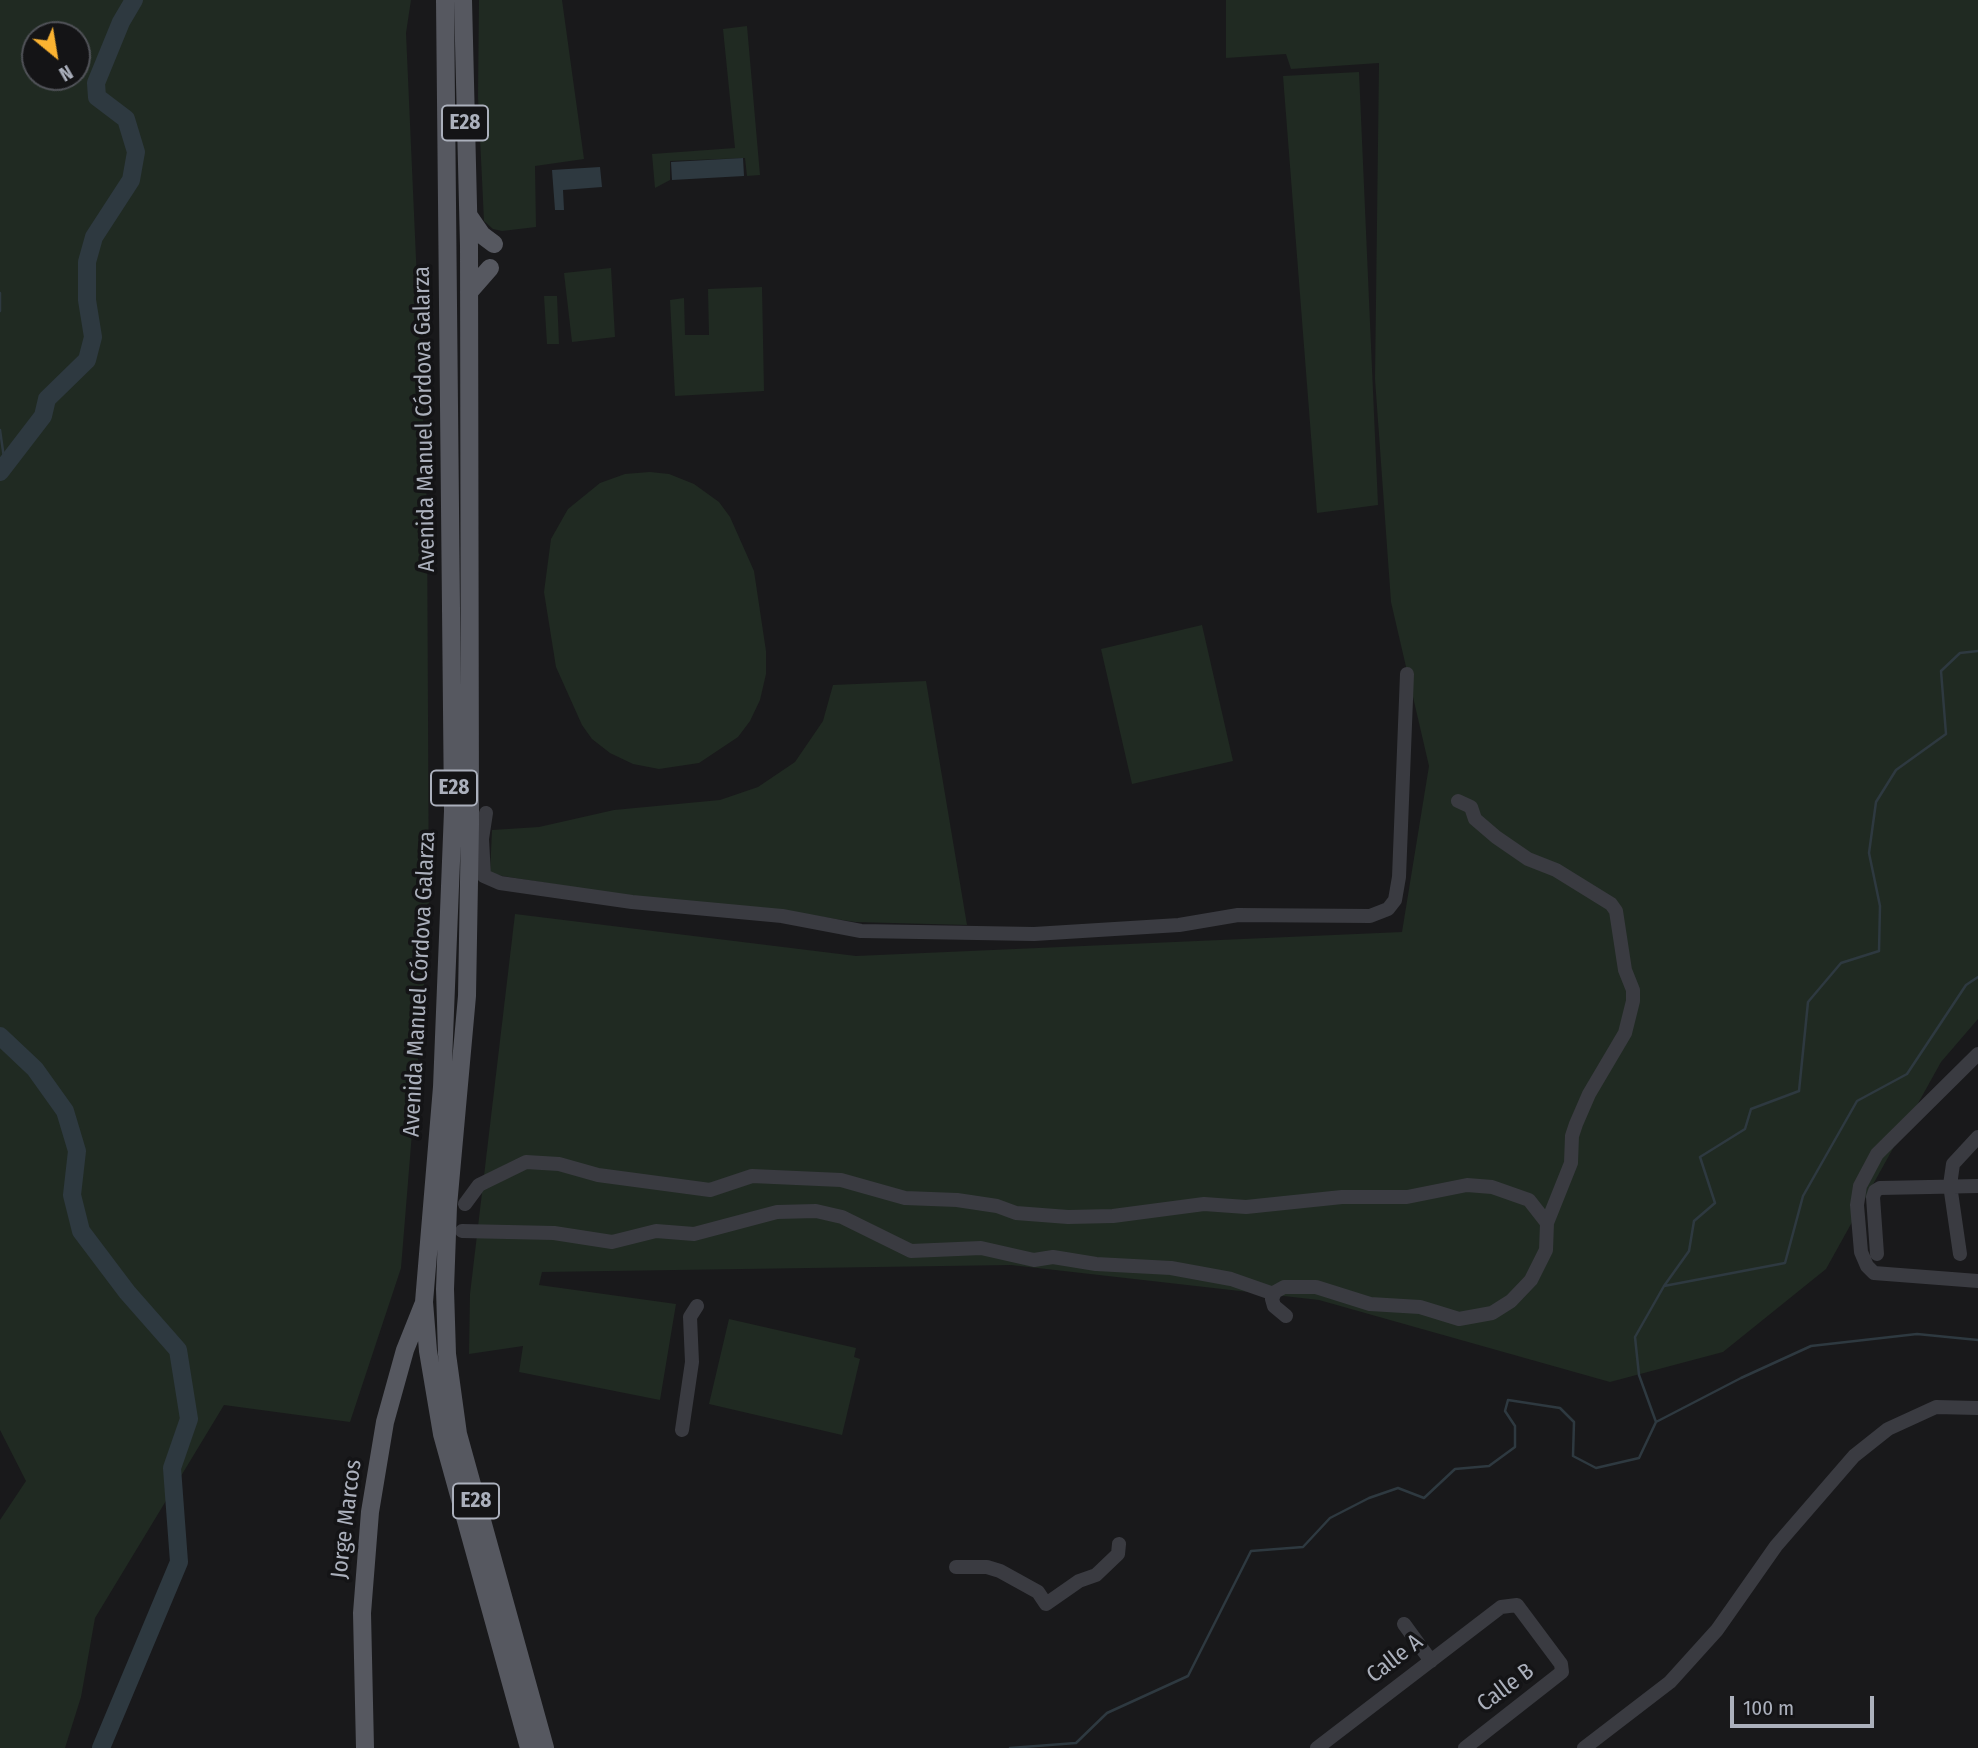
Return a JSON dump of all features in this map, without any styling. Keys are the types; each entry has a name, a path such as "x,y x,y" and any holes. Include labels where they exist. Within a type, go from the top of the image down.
{"main road":[{"name":"Avenida Manuel Córdova Galarza","path":"445,0 453,811 442,1087 424,1302 428,1351 442,1434 528,1711 545,1748"},
{"name":"Avenida Manuel Córdova Galarza","path":"463,0 470,292 472,647 467,983 448,1206 445,1289 447,1354 458,1433 528,1711 529,1748"},
{"path":"468,214 482,235 494,244"},
{"path":"470,292 490,268"},
{"name":"Jorge Marcos","path":"365,1748 362,1613 370,1511 385,1422 405,1350 424,1302"}],"street":[{"path":"485,813 482,839 484,876 500,883 632,902 782,916 861,931 1034,934 1179,925 1238,915 1370,916 1388,909 1395,900 1399,877 1407,674"},
{"path":"1274,1294 1284,1287 1316,1287 1370,1304 1420,1307 1459,1319 1479,1317 1502,1308 1531,1280 1546,1250 1547,1223 1571,1163 1572,1136 1576,1124 1589,1094 1625,1033 1633,990 1625,970 1616,911 1611,904 1556,870 1528,859 1475,819 1471,807 1458,801"},
{"path":"1977,1058 1877,1154 1860,1186 1857,1227 1861,1252 1867,1266 1874,1273 1978,1281"},
{"path":"1960,1254 1950,1185 1953,1164 1978,1137"},
{"path":"465,1203 479,1185 526,1161 559,1164 598,1175 645,1183 710,1191 752,1176 841,1180 905,1198 957,1200 997,1206 1016,1213 1068,1217 1113,1216 1204,1204 1245,1207 1342,1197 1407,1197 1467,1185 1492,1187 1529,1200 1547,1223"},
{"path":"1877,1254 1873,1197 1875,1191 1880,1188 1978,1186"},
{"path":"462,1231 554,1233 612,1242 656,1231 694,1234 776,1212 816,1212 842,1217 911,1251 981,1248 1034,1261 1053,1257 1096,1264 1171,1268 1231,1279 1274,1294"},
{"path":"1274,1294 1274,1306 1286,1316"},
{"path":"682,1430 692,1362 690,1317 697,1306"},
{"path":"1584,1748 1670,1682 1717,1630 1776,1546 1854,1456 1888,1429 1936,1407 1978,1408"},
{"path":"956,1567 987,1567 1000,1571 1038,1592 1046,1604 1079,1581 1096,1575 1118,1554 1119,1544"},
{"name":"Calle B","path":"1465,1748 1563,1672 1561,1664 1517,1605 1501,1607"},
{"name":"Calle A","path":"1317,1748 1501,1607"},
{"path":"1404,1624 1431,1661"}],"shaded area":[{"path":"0,0 411,0 406,33 427,507 429,924 401,1268 350,1422 224,1405 95,1618 81,1697 65,1748 0,1748 0,1520 26,1481 0,1430"},
{"path":"479,0 562,0 584,159 535,166 536,227 502,231 493,229 484,221 478,96"},
{"path":"1226,0 1978,0 1978,1019 1941,1062 1826,1269 1723,1352 1610,1382 1319,1300 1011,1265 542,1272 539,1285 676,1304 660,1400 519,1372 523,1346 469,1354 470,1294 515,914 856,956 1402,932 1429,766 1391,602 1375,379 1379,63 1291,69 1286,54 1226,58"},
{"path":"747,26 760,175 747,176 745,158 670,161 670,180 655,188 652,154 735,148 723,29"},
{"path":"1359,72 1378,505 1317,513 1283,76"},
{"path":"743,158 744,176 672,180 671,162"},
{"path":"600,167 602,187 563,190 564,210 555,210 552,170"},
{"path":"611,268 615,337 572,342 564,273"},
{"path":"762,287 764,391 675,396 670,300 684,298 685,335 709,335 708,289"},
{"path":"544,296 557,296 559,344 547,344"},
{"path":"625,474 669,474 694,484 719,502 730,517 754,571 766,651 766,674 760,700 750,721 738,737 699,763 659,769 633,764 610,753 592,739 582,725 556,667 544,592 551,539 568,509 600,483"},
{"path":"1202,625 1233,761 1132,784 1101,649"},
{"path":"926,681 967,925 855,922 765,908 640,898 490,874 492,830 539,827 614,810 720,800 758,787 795,762 823,721 833,685"},
{"path":"729,1319 856,1348 854,1357 860,1359 842,1435 709,1404"}],"waterway":[{"path":"0,472 43,416 47,399 87,360 93,337 87,300 87,262 94,237 131,180 136,152 126,119 97,97 96,83 121,22 134,0"},
{"path":"0,293 0,311"},
{"path":"0,430 5,465"},
{"path":"1656,1422 1639,1375 1635,1337 1664,1286 1689,1251 1694,1221 1715,1203 1700,1157 1745,1129 1751,1109 1799,1091 1808,1002 1841,963 1879,951 1880,906 1869,853 1876,802 1896,770 1946,734 1941,671 1960,653 1978,651"},
{"path":"1664,1286 1785,1263 1803,1196 1857,1101 1907,1074 1966,985 1978,977"},
{"path":"0,1036 35,1069 65,1111 77,1151 72,1195 81,1231 127,1292 178,1350 189,1419 172,1468 179,1562 101,1748"},
{"path":"1010,1748 1076,1743 1107,1713 1188,1676 1251,1551 1303,1547 1330,1518 1369,1498 1398,1488 1424,1498 1455,1469 1489,1466 1515,1447 1515,1426 1505,1411 1508,1400 1560,1408 1574,1422 1573,1456 1596,1468 1639,1458 1656,1422 1811,1346 1917,1334 1978,1340"}]}
